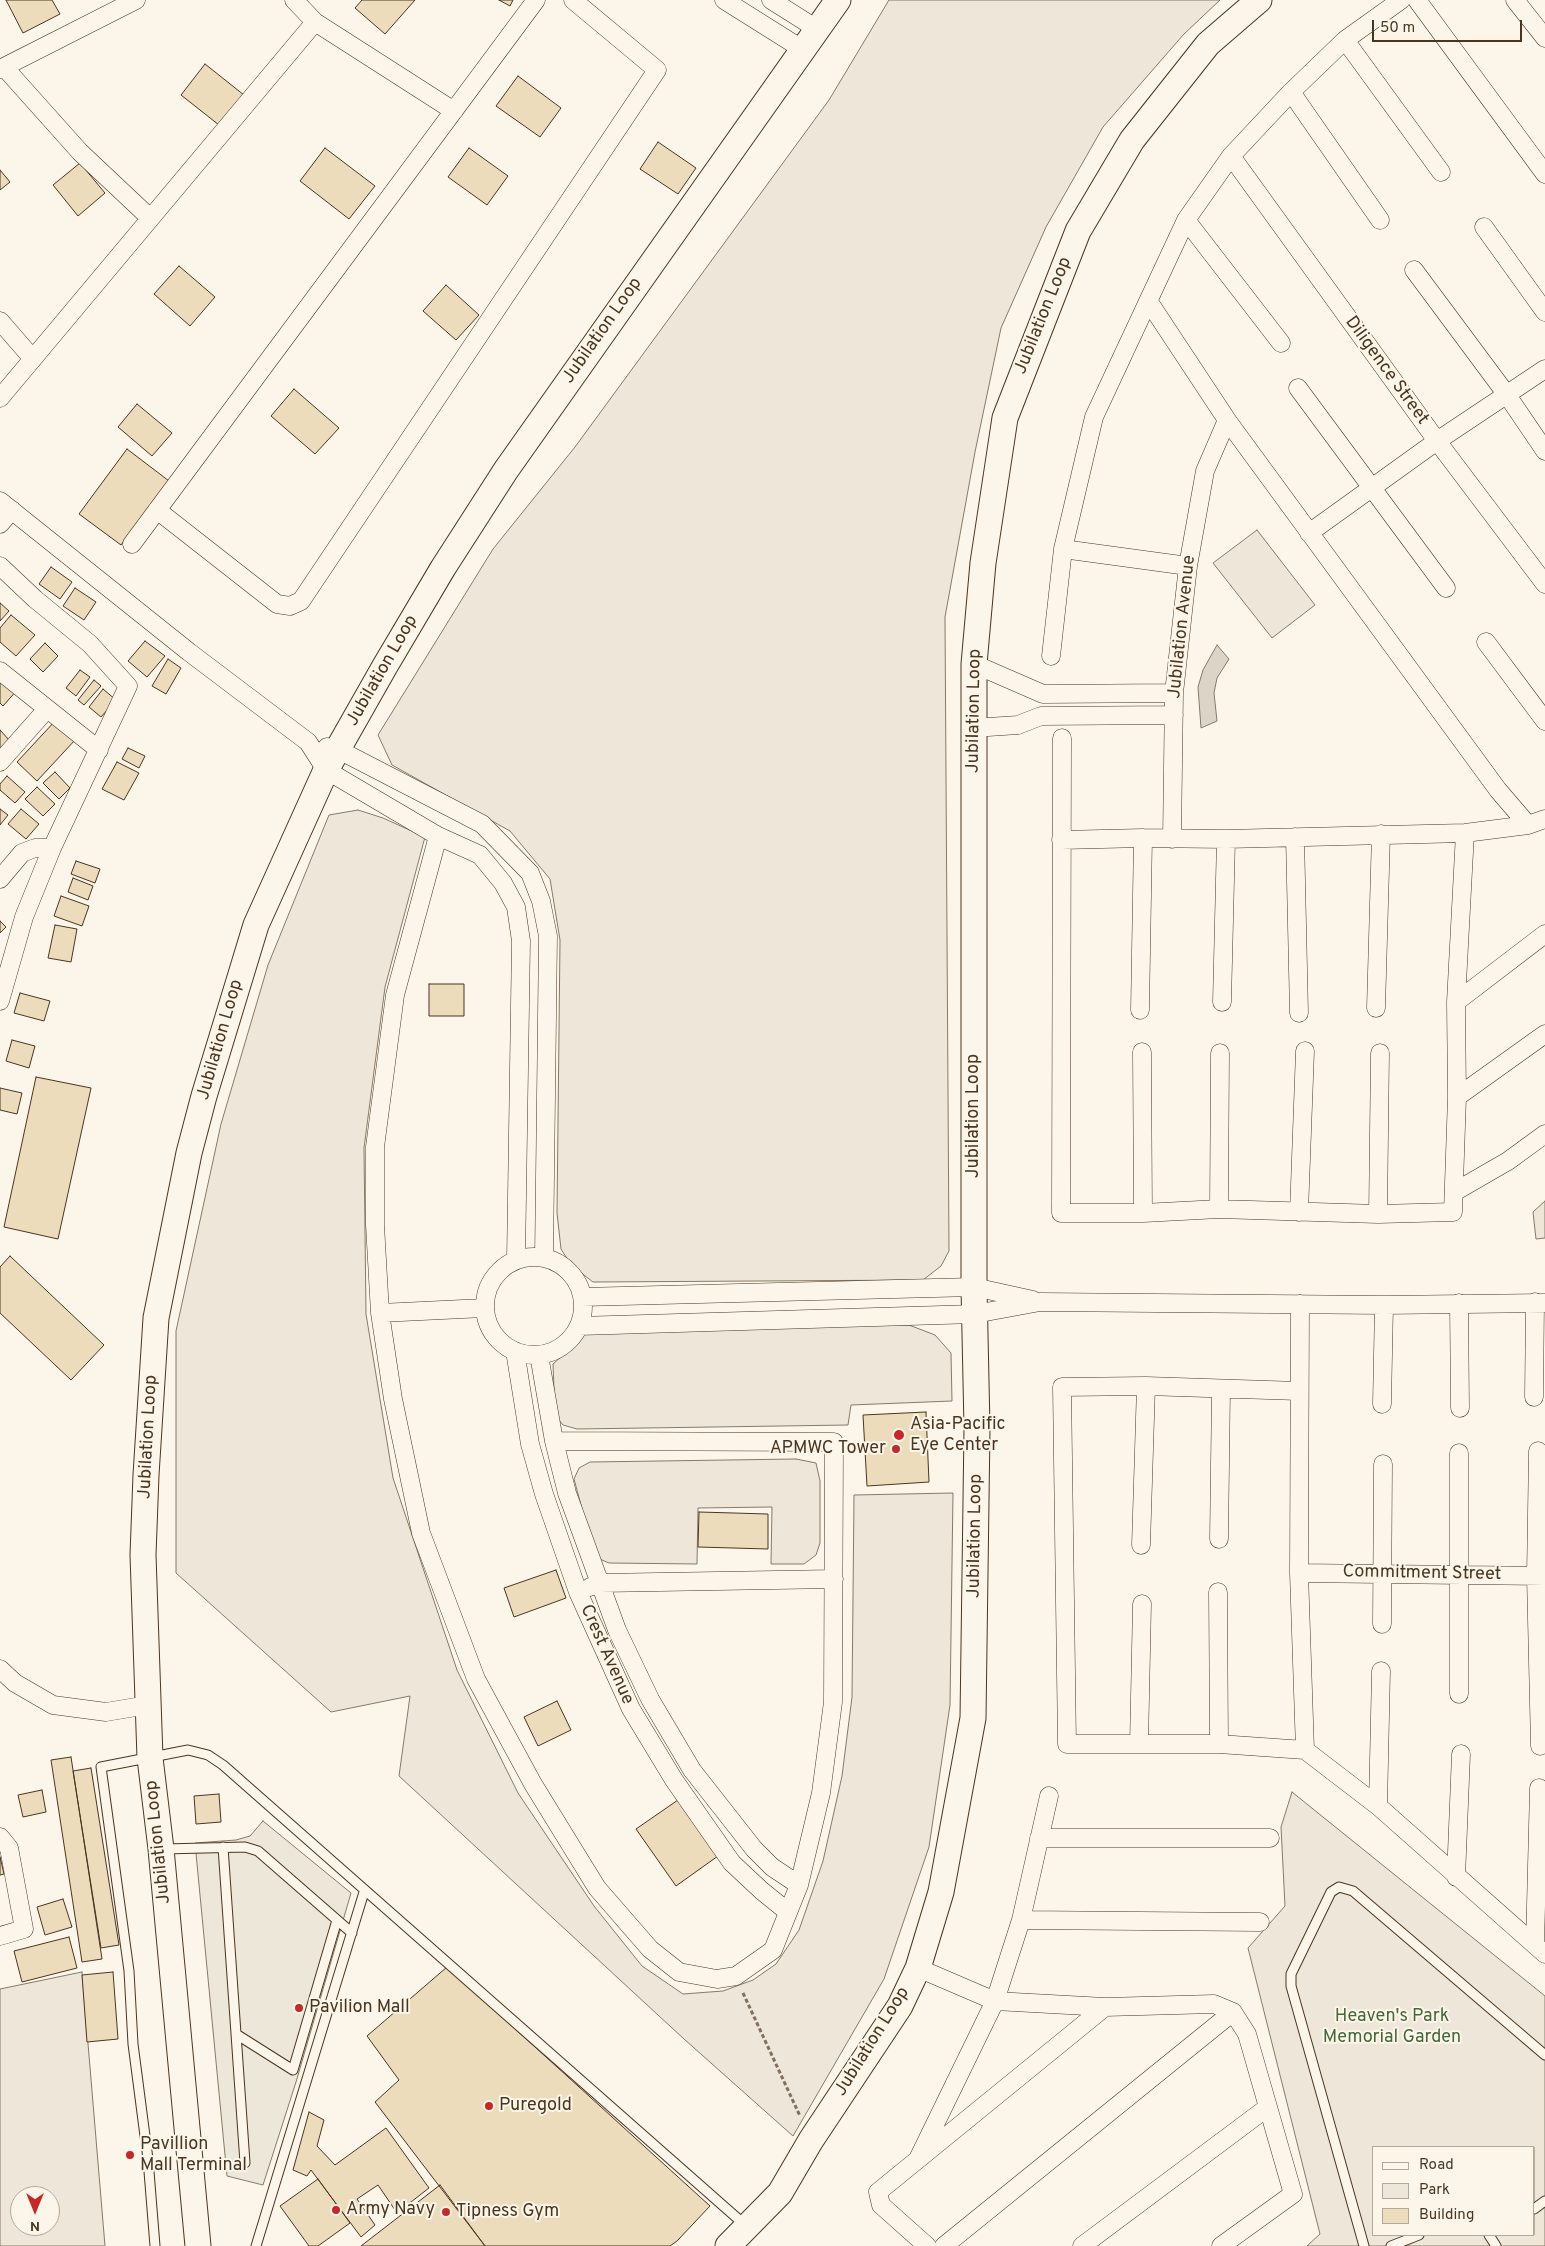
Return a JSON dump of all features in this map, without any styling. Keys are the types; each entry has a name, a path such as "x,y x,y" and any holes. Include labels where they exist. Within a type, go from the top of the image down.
{"main road":[{"name":"Jubilation Loop","path":"198,2246 161,1849 150,1758 143,1555 156,1318 189,1153 238,981 256,924 332,760 443,568 506,470 838,0"},
{"name":"Jubilation Loop","path":"728,2246 780,2193 811,2140 900,2006 918,1968 941,1892 973,1718 977,1428 974,1287 974,664 983,564 1005,418 1078,231 1132,140 1208,44 1259,0"}],"street":[{"path":"136,0 2,68 80,152 149,217"},
{"path":"294,0 315,22 454,112"},
{"path":"132,544 536,0"},
{"path":"158,510 276,604 290,606 302,601 657,70 573,0"},
{"path":"1052,656 1063,549 1094,417 1186,220 1231,156 1291,92 1345,40 1401,0"},
{"path":"1417,0 1545,174"},
{"path":"1515,0 1545,38"},
{"path":"729,1 802,49"},
{"path":"766,27 776,3 817,29"},
{"path":"0,398 149,217 315,22"},
{"path":"1345,40 1441,172"},
{"path":"1291,92 1380,220"},
{"name":"Diligence Street","path":"1231,156 1436,441 1545,584"},
{"path":"1186,220 1281,343"},
{"path":"1484,227 1545,312"},
{"path":"1414,270 1507,395 1545,450"},
{"path":"1148,302 1227,420 1309,533 1498,790 1528,825"},
{"path":"0,321 33,359"},
{"path":"1309,533 1372,490 1436,441 1545,369"},
{"path":"1298,388 1446,588"},
{"name":"Jubilation Avenue","path":"1172,839 1174,693 1188,566 1205,470 1227,420"},
{"path":"0,524 6,505 188,652 332,760 438,836 480,855 503,883 516,907 521,942 516,1260"},
{"path":"1063,549 1188,566"},
{"path":"0,566 35,599 90,644 128,686 52,848 24,917 0,1001"},
{"path":"1486,642 1545,721"},
{"path":"974,664 1043,694 1174,693"},
{"path":"0,671 99,750"},
{"path":"1041,716 1043,694"},
{"path":"0,762 48,709"},
{"path":"974,728 1018,725 1041,716 1174,715"},
{"path":"1062,738 1061,1212 1143,1212 1219,1209 1378,1214 1453,1212 1456,1191 1456,1002 1465,833"},
{"path":"332,760 482,824 530,873 541,901 548,936 544,1257"},
{"path":"1061,840 1143,838 1226,839 1465,833 1528,825 1545,819"},
{"path":"1376,1008 1381,834"},
{"path":"438,836 395,994 375,1146 375,1225 380,1313 393,1399 421,1533 476,1680 534,1784 597,1888 650,1949 679,1972 717,1980 736,1976 773,1950 799,1884 821,1793 833,1702 834,1442 554,1441"},
{"path":"1295,837 1299,1013"},
{"path":"1140,1010 1143,838"},
{"path":"1222,1002 1226,839"},
{"path":"0,879 22,853 35,848 52,848"},
{"path":"1456,1002 1545,934"},
{"path":"1457,1097 1545,1034"},
{"path":"1299,1212 1305,1051"},
{"path":"1142,1052 1143,1212"},
{"path":"1219,1209 1220,1053"},
{"path":"1378,1214 1380,1053"},
{"path":"1456,1191 1508,1162 1545,1134"},
{"path":"544,1257 569,1271 578,1283 582,1297 583,1312 579,1326 569,1340 556,1350 539,1355 515,1351 503,1344 493,1334 487,1322 484,1308 486,1293 492,1279 503,1267 516,1260 544,1257"},
{"path":"582,1297 974,1287 1040,1302"},
{"path":"579,1326 975,1314 1040,1302 1384,1306 1458,1303 1540,1303 1534,1397"},
{"path":"1458,1303 1460,1408"},
{"path":"1300,1304 1299,1573 1306,1750"},
{"path":"1382,1404 1384,1306"},
{"path":"380,1313 484,1308"},
{"name":"Crest Avenue","path":"515,1351 530,1444 544,1494 578,1592 630,1709 674,1780 732,1863 788,1912"},
{"name":"Crest Avenue","path":"539,1355 554,1441 567,1493 617,1630 650,1699 692,1770 754,1849 772,1867 799,1884"},
{"path":"1299,1391 1221,1390 1146,1386 1062,1388 1067,1744 1219,1744 1306,1750 1378,1806 1456,1877 1540,1949"},
{"path":"1141,1545 1146,1386"},
{"path":"1219,1539 1221,1390"},
{"path":"1538,1451 1540,1746"},
{"path":"1459,1454 1460,1694"},
{"path":"1382,1624 1384,1464"},
{"name":"Commitment Street","path":"1299,1573 1540,1576"},
{"path":"578,1592 600,1583 834,1579"},
{"path":"1218,1592 1219,1744"},
{"path":"1139,1744 1142,1604"},
{"path":"0,1669 15,1683 53,1705 106,1712 148,1705"},
{"path":"1378,1806 1381,1671"},
{"path":"1456,1877 1461,1754"},
{"path":"1539,1788 1540,1949"},
{"path":"920,2157 995,2001 1021,1920 1049,1796"},
{"path":"0,1837 9,1848 24,1929 0,1936"},
{"path":"1039,1838 1270,1838"},
{"path":"1021,1920 1260,1922"},
{"path":"918,1968 995,2001 1105,2007 1214,2004 1233,2012 1247,2034 1292,2194 1221,2246"},
{"path":"927,2246 881,2205 878,2192 1105,2007"},
{"path":"944,2246 1233,2012"},
{"path":"1082,2246 1268,2107"}],"lane":[{"path":"155,2246 148,2159 133,2044 129,1971 100,1767 188,1750 208,1755 224,1765 364,1892 747,2227"},
{"path":"223,1847 244,2163"},
{"path":"161,1849 246,1847 258,1851 352,1933"},
{"path":"1364,2246 1291,1986 1291,1974 1331,1892 1339,1887 1353,1890 1545,2055"},
{"path":"256,2246 364,1892"},
{"path":"236,2034 293,2070 337,1920"},
{"path":"1391,2246 1416,2236"}],"path":[{"path":"736,1976 811,2140"}],"green space":[{"path":"889,0 1220,0 1184,34 1103,127 1046,227 1001,328 975,452 945,617 949,1251 941,1266 923,1280 593,1282 571,1265 561,1249 557,1213 560,940 550,879 510,831 392,765 378,735 493,549 575,447 829,100"},
{"path":"1257,530 1315,605 1272,638 1213,563"},
{"path":"358,810 383,818 425,837 385,987 364,1148 366,1314 393,1478 457,1670 518,1793 594,1906 642,1966 683,1994 723,1991 753,1980 776,1964 799,1930 823,1861 842,1776 852,1697 854,1495 953,1493 950,1705 929,1847 884,1979 793,2136 684,2039 399,1776 410,1696 331,1712 176,1573 176,1331 221,1124 268,965 329,815"},
{"path":"1545,1201 1545,1238 1536,1239 1533,1212"},
{"path":"909,1325 935,1335 951,1353 952,1401 851,1405 848,1425 577,1429 563,1425 555,1415 553,1364 572,1347 584,1332 592,1329"},
{"path":"796,1459 816,1463 820,1481 820,1543 816,1555 804,1564 771,1564 772,1507 698,1508 697,1564 609,1563 595,1557 574,1479 579,1468 590,1462"},
{"name":"Heaven's Park Memorial Garden","path":"1292,1792 1545,1996 1545,2246 1307,2246 1320,2234 1248,1948 1285,1906 1281,1827"},
{"path":"82,1972 105,2246 0,2246 0,1989"}],"shaded area":[{"path":"1217,645 1229,659 1217,678 1214,693 1217,721 1201,728 1198,687 1203,670"},
{"path":"263,1821 351,1893 296,2082 263,2185 227,2176 195,1843 236,1840 250,1836"}],"building":[{"path":"6,0 52,0 60,14 23,33"},
{"path":"362,0 415,0 385,34 355,8"},
{"path":"499,0 513,0 510,6"},
{"path":"205,64 244,95 219,125 181,95"},
{"path":"518,76 561,108 540,137 496,106"},
{"path":"658,142 696,168 678,194 640,169"},
{"path":"325,148 375,186 349,219 300,181"},
{"path":"469,148 508,176 487,205 448,177"},
{"path":"80,163 105,193 78,216 53,185"},
{"path":"0,170 10,182 0,190"},
{"path":"179,266 215,297 190,326 154,294"},
{"path":"446,285 479,315 456,340 423,311"},
{"path":"294,389 339,428 315,454 271,416"},
{"path":"137,404 172,433 152,456 118,427"},
{"path":"127,449 169,481 121,545 79,514"},
{"path":"51,567 72,582 60,599 39,584"},
{"path":"75,588 96,602 84,620 63,606"},
{"path":"0,603 9,611 0,621"},
{"path":"11,615 35,635 16,656 0,642 0,628"},
{"path":"145,641 165,656 147,677 128,661"},
{"path":"45,643 58,656 43,672 30,659"},
{"path":"168,659 181,668 166,694 152,686"},
{"path":"80,670 90,677 76,696 66,688"},
{"path":"0,673 18,689 3,706 0,703"},
{"path":"94,680 101,686 84,705 78,700"},
{"path":"103,689 116,700 101,717 89,707"},
{"path":"56,720 76,739 37,781 17,762"},
{"path":"0,730 10,741 0,750"},
{"path":"128,748 145,756 139,768 122,759"},
{"path":"117,762 139,773 124,800 102,789"},
{"path":"55,772 70,788 59,799 43,783"},
{"path":"7,776 25,792 15,803 0,790 0,784"},
{"path":"37,787 55,804 43,816 25,799"},
{"path":"0,809 8,815 0,825"},
{"path":"21,809 39,824 26,839 8,824"},
{"path":"76,861 100,869 95,883 71,874"},
{"path":"73,878 93,886 88,900 68,892"},
{"path":"61,896 89,906 82,926 54,916"},
{"path":"0,921 6,927 0,933"},
{"path":"55,925 77,929 71,962 48,958"},
{"path":"429,984 464,984 464,1016 429,1016"},
{"path":"20,993 50,1001 44,1021 14,1013"},
{"path":"12,1040 35,1046 29,1068 6,1061"},
{"path":"36,1077 91,1088 58,1239 4,1227"},
{"path":"0,1088 22,1093 17,1114 0,1110"},
{"path":"10,1256 104,1345 71,1380 0,1313 0,1267"},
{"name":"APMWC Tower","path":"926,1412 929,1482 867,1486 863,1415"},
{"path":"699,1512 768,1514 768,1549 698,1547"},
{"path":"556,1570 566,1598 514,1617 504,1588"},
{"path":"557,1701 571,1730 538,1746 524,1717"},
{"path":"71,1757 102,1959 82,1962 51,1760"},
{"path":"91,1768 119,1945 101,1948 73,1771"},
{"path":"42,1790 46,1812 23,1817 18,1795"},
{"path":"219,1794 221,1822 196,1824 194,1796"},
{"path":"678,1800 718,1856 676,1886 636,1829"},
{"path":"0,1857 4,1874 0,1875"},
{"path":"63,1899 72,1927 45,1935 37,1907"},
{"path":"69,1937 77,1968 22,1982 14,1951"},
{"name":"Puregold","path":"447,1967 710,2206 677,2241 670,2246 485,2246 375,2102 399,2080 367,2036"},
{"path":"113,1972 118,2039 87,2042 82,1975"},
{"path":"309,2112 324,2120 317,2146 335,2165 386,2128 429,2188 411,2202 395,2210 378,2185 357,2199 375,2225 361,2237 311,2170 307,2176 293,2170"},
{"path":"318,2179 350,2223 318,2246 309,2246 280,2206"},
{"path":"440,2185 485,2246 361,2246"}],"place":[{"name":"Asia-Pacific Eye Center","path":"899,1435"},
{"name":"APMWC Tower","path":"896,1449"},
{"name":"Pavilion Mall","path":"299,2008"},
{"name":"Puregold","path":"489,2106"},
{"name":"Pavillion Mall Terminal","path":"130,2155"},
{"name":"Army Navy","path":"336,2210"},
{"name":"Tipness Gym","path":"446,2212"}]}
